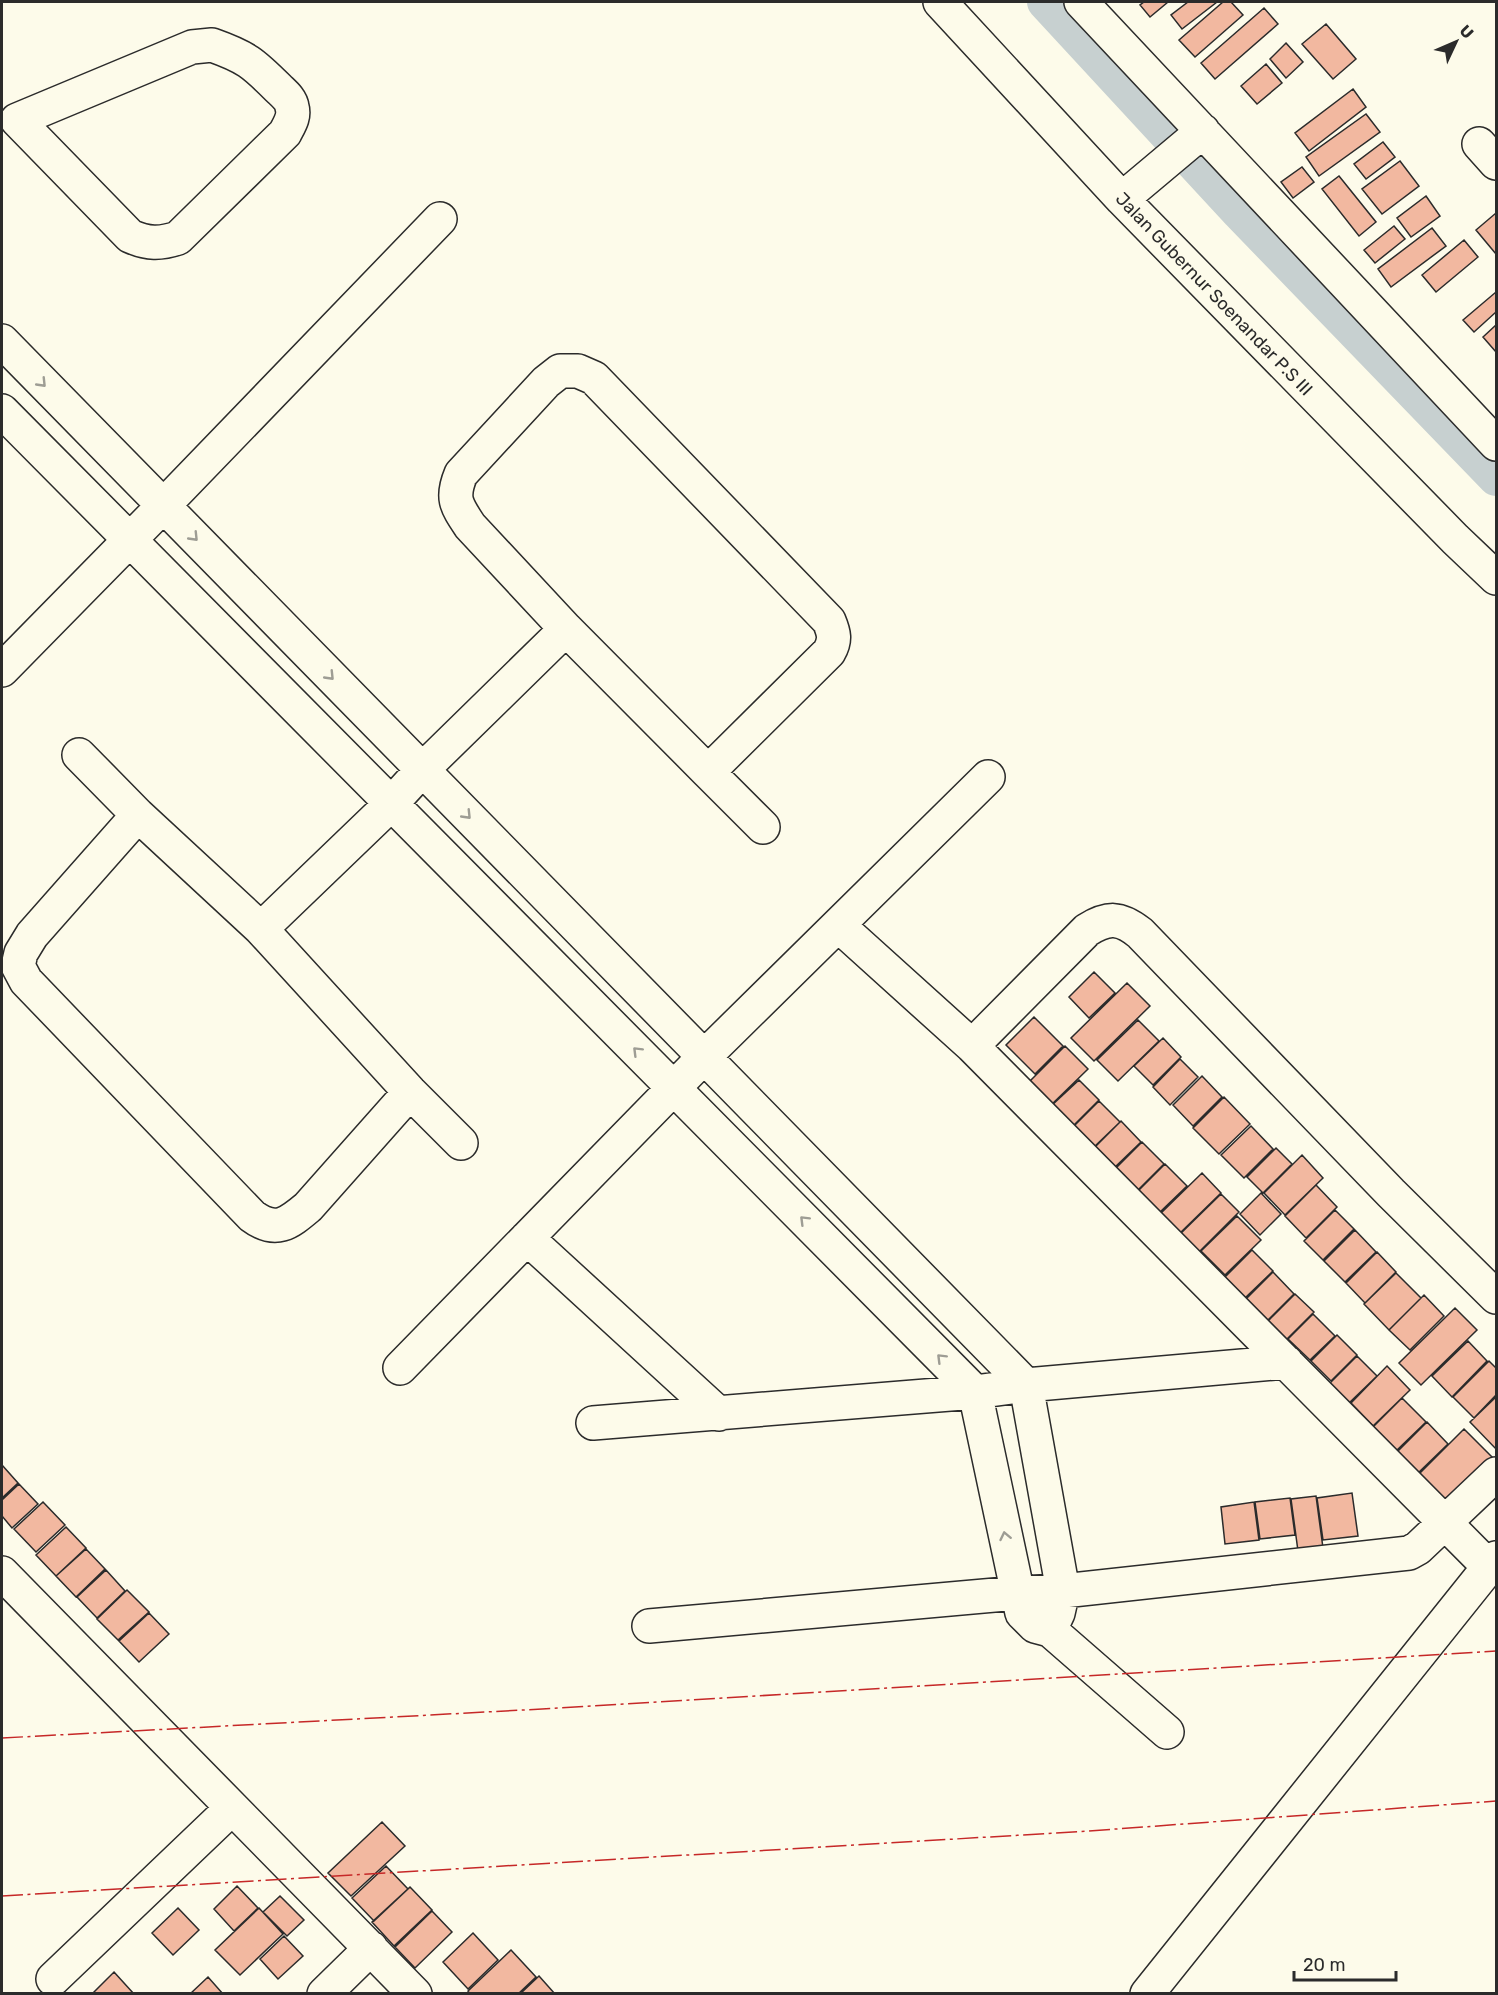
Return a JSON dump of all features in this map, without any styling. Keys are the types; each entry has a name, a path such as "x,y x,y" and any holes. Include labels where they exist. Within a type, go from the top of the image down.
{"street":[{"name":"Jalan Gubernur Soenandar P.S III","path":"940,2 1133,190 1447,531 1497,578"},
{"path":"1081,2 1197,136 1497,444"},
{"path":"212,45 253,63 286,95 292,106 292,120 285,133 178,238 161,244 145,242 130,236 7,120 192,47 212,45"},
{"path":"1133,190 1197,136"},
{"path":"2,670 440,219"},
{"path":"2,341 1026,1385 1063,1591 1058,1613 1050,1630"},
{"path":"708,772 829,652 834,642 829,621 594,378 578,371 560,371 546,382 461,474 455,489 457,507 470,526 566,629 708,772 763,827"},
{"path":"2,411 975,1392 1022,1613 1035,1626 1050,1630 1167,1732"},
{"path":"261,929 391,804 422,770 566,629"},
{"path":"79,755 138,815 261,929 410,1092 461,1143"},
{"path":"400,1368 704,1057 988,777"},
{"path":"138,815 32,934 21,953 18,966 26,981 252,1216 267,1226 278,1226 291,1221 308,1206 410,1092"},
{"path":"972,1046 1087,930 1101,922 1115,920 1129,924 1391,1193 1497,1297"},
{"path":"838,925 972,1046 1446,1521 1492,1562 1147,1994"},
{"path":"527,1238 719,1414"},
{"path":"593,1423 975,1392 1026,1385 1286,1362"},
{"path":"649,1626 1063,1591 1409,1553 1418,1548 1497,1474"},
{"path":"5,1584 232,1808 415,1994"},
{"path":"54,1979 232,1808"},
{"path":"324,1994 371,1948"}],"building":[{"path":"1144,2 1168,2 1150,17 1140,5"},
{"path":"1188,2 1217,2 1182,29 1171,15"},
{"path":"1223,2 1231,2 1243,15 1195,57 1179,40"},
{"path":"1264,8 1278,24 1215,79 1201,63"},
{"path":"1326,24 1356,59 1333,79 1302,44"},
{"path":"1286,43 1303,62 1286,78 1270,59"},
{"path":"1266,64 1282,83 1257,104 1241,86"},
{"path":"1353,89 1366,107 1309,151 1295,133"},
{"path":"1366,114 1380,132 1319,176 1306,157"},
{"path":"1383,142 1395,157 1366,179 1354,164"},
{"path":"1400,161 1419,186 1382,214 1362,189"},
{"path":"1302,167 1314,182 1293,198 1281,182"},
{"path":"1339,176 1376,222 1359,236 1322,189"},
{"path":"1426,196 1440,216 1411,237 1397,218"},
{"path":"1496,213 1496,254 1476,230"},
{"path":"1394,226 1405,239 1375,263 1364,250"},
{"path":"1432,228 1446,246 1391,287 1378,269"},
{"path":"1464,240 1478,257 1436,292 1422,275"},
{"path":"1496,292 1496,312 1474,332 1463,320"},
{"path":"1496,325 1496,352 1483,337"},
{"path":"1094,972 1115,993 1089,1018 1069,997"},
{"path":"1127,983 1150,1006 1094,1061 1071,1038"},
{"path":"1034,1017 1063,1046 1035,1074 1006,1045"},
{"path":"1138,1020 1159,1041 1118,1081 1097,1060"},
{"path":"1163,1038 1181,1057 1153,1085 1134,1066"},
{"path":"1065,1046 1088,1069 1048,1108 1026,1085"},
{"path":"1180,1059 1198,1077 1170,1105 1153,1087"},
{"path":"1202,1076 1222,1097 1193,1126 1173,1105"},
{"path":"1079,1080 1099,1100 1071,1128 1050,1107"},
{"path":"1224,1097 1250,1124 1219,1154 1193,1128"},
{"path":"1099,1101 1120,1122 1093,1148 1073,1127"},
{"path":"1121,1121 1141,1142 1113,1169 1093,1149"},
{"path":"1251,1126 1273,1149 1244,1178 1221,1155"},
{"path":"1142,1142 1164,1164 1138,1190 1116,1168"},
{"path":"1276,1148 1292,1164 1263,1193 1247,1177"},
{"path":"1302,1155 1323,1178 1285,1215 1264,1193"},
{"path":"1165,1164 1187,1186 1159,1213 1138,1191"},
{"path":"1202,1173 1221,1193 1178,1235 1158,1216"},
{"path":"1316,1185 1337,1207 1306,1238 1285,1216"},
{"path":"1261,1193 1281,1214 1260,1235 1240,1214"},
{"path":"1221,1194 1239,1212 1194,1257 1175,1239"},
{"path":"1335,1210 1354,1229 1323,1260 1304,1241"},
{"path":"1237,1216 1261,1240 1225,1275 1201,1251"},
{"path":"1355,1230 1376,1252 1345,1282 1324,1261"},
{"path":"1252,1250 1273,1271 1245,1298 1225,1277"},
{"path":"1377,1252 1396,1272 1365,1303 1346,1283"},
{"path":"1273,1272 1294,1294 1267,1321 1246,1299"},
{"path":"1396,1273 1421,1298 1389,1330 1364,1304"},
{"path":"1295,1294 1314,1312 1286,1340 1268,1321"},
{"path":"1424,1295 1444,1316 1410,1350 1389,1330"},
{"path":"1455,1308 1477,1330 1421,1385 1399,1363"},
{"path":"1313,1314 1335,1336 1310,1360 1288,1339"},
{"path":"1337,1335 1357,1355 1331,1381 1311,1361"},
{"path":"1468,1341 1487,1361 1452,1397 1432,1376"},
{"path":"1357,1356 1377,1376 1348,1404 1328,1385"},
{"path":"1489,1361 1496,1368 1496,1395 1474,1418 1453,1397"},
{"path":"1387,1366 1410,1390 1373,1426 1351,1403"},
{"path":"1496,1397 1496,1449 1470,1422"},
{"path":"1402,1398 1426,1422 1396,1451 1373,1427"},
{"path":"1427,1422 1448,1444 1416,1475 1395,1454"},
{"path":"1464,1429 1496,1461 1451,1506 1419,1474"},
{"path":"2,1465 18,1483 2,1498"},
{"path":"19,1484 38,1504 12,1528 2,1516 2,1500"},
{"path":"1352,1493 1358,1536 1323,1540 1317,1498"},
{"path":"1316,1496 1323,1548 1298,1551 1291,1499"},
{"path":"1290,1498 1295,1535 1260,1539 1255,1502"},
{"path":"43,1502 65,1525 36,1552 14,1529"},
{"path":"1254,1502 1259,1540 1225,1544 1221,1507"},
{"path":"66,1527 86,1548 56,1576 36,1555"},
{"path":"86,1549 105,1569 76,1597 56,1576"},
{"path":"106,1570 125,1591 97,1618 77,1597"},
{"path":"127,1590 149,1612 118,1640 97,1619"},
{"path":"149,1613 169,1634 139,1662 119,1641"},
{"path":"382,1822 405,1846 351,1896 328,1873"},
{"path":"386,1866 408,1889 374,1921 352,1898"},
{"path":"237,1886 258,1908 234,1931 214,1909"},
{"path":"410,1887 432,1910 394,1946 372,1922"},
{"path":"280,1896 304,1920 287,1936 263,1912"},
{"path":"178,1908 199,1930 173,1955 152,1933"},
{"path":"259,1908 283,1934 240,1975 215,1950"},
{"path":"432,1911 452,1932 415,1968 395,1947"},
{"path":"473,1933 498,1960 468,1989 443,1962"},
{"path":"284,1936 303,1956 278,1979 260,1959"},
{"path":"511,1950 536,1977 518,1994 470,1994 468,1991"},
{"path":"114,1972 134,1994 92,1994"},
{"path":"539,1976 555,1994 520,1994"},
{"path":"208,1977 223,1994 190,1994"}],"waterway":[{"path":"1045,2 1239,212 1496,478"}],"power":[{"path":"2,1738 542,1709 1496,1651"},
{"path":"2,1896 1089,1831 1496,1801"}]}
